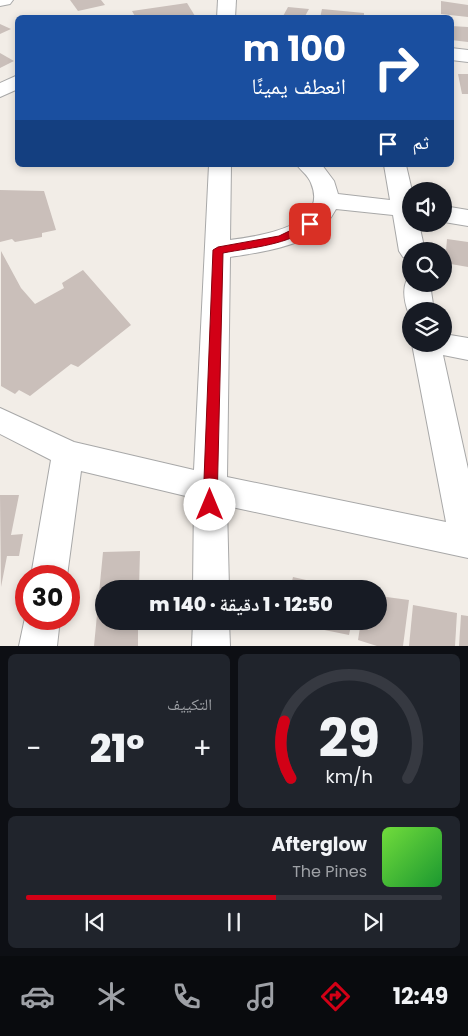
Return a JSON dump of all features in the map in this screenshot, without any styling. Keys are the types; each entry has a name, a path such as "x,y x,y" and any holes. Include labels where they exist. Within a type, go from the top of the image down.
{"street":[{"path":"0,1 4,0"},
{"path":"226,15 227,0"},
{"path":"454,54 468,56"},
{"path":"0,91 15,83"},
{"path":"211,580 210,488 220,167"},
{"path":"218,250 281,239 301,230 319,217 327,200 324,183 310,167"},
{"path":"396,167 402,189"},
{"path":"327,200 402,209"},
{"path":"452,215 468,218"},
{"path":"452,346 468,349"},
{"path":"0,420 68,454 210,488 468,542 428,352"},
{"path":"51,565 68,454"},
{"path":"38,646 40,630"},
{"path":"211,630 211,646"}],"building":[{"path":"70,0 101,0 105,5 78,11"},
{"path":"441,1 468,5 468,17 441,14"},
{"path":"187,3 194,15 134,15 132,11"},
{"path":"288,7 309,9 306,15 284,15"},
{"path":"322,9 364,13 364,15 321,15"},
{"path":"0,24 11,29 0,34"},
{"path":"454,26 468,27 468,42 454,40"},
{"path":"0,53 14,61 0,68"},
{"path":"458,74 468,74 468,94 462,94"},
{"path":"0,190 44,191 56,230 42,233 42,237 15,242 12,239 0,242"},
{"path":"447,239 468,242 468,267 452,264 452,242 447,242"},
{"path":"1,251 21,288 35,304 64,288 62,283 83,270 131,325 78,367 71,364 30,396 19,390 15,394 1,386"},
{"path":"0,495 19,495 11,535 23,534 19,556 7,556 1,587"},
{"path":"140,551 139,580 100,580 103,552"},
{"path":"293,577 306,580 292,580"},
{"path":"387,597 409,600 403,646 377,646 358,640 360,630 387,630"},
{"path":"413,605 457,613 455,646 409,646"},
{"path":"461,615 468,616 468,646 459,646"},
{"path":"96,630 138,630 138,646 94,646"},
{"path":"324,630 350,630 349,635"}],"route":[{"path":"210,505 218,250 281,239 310,224"}]}
